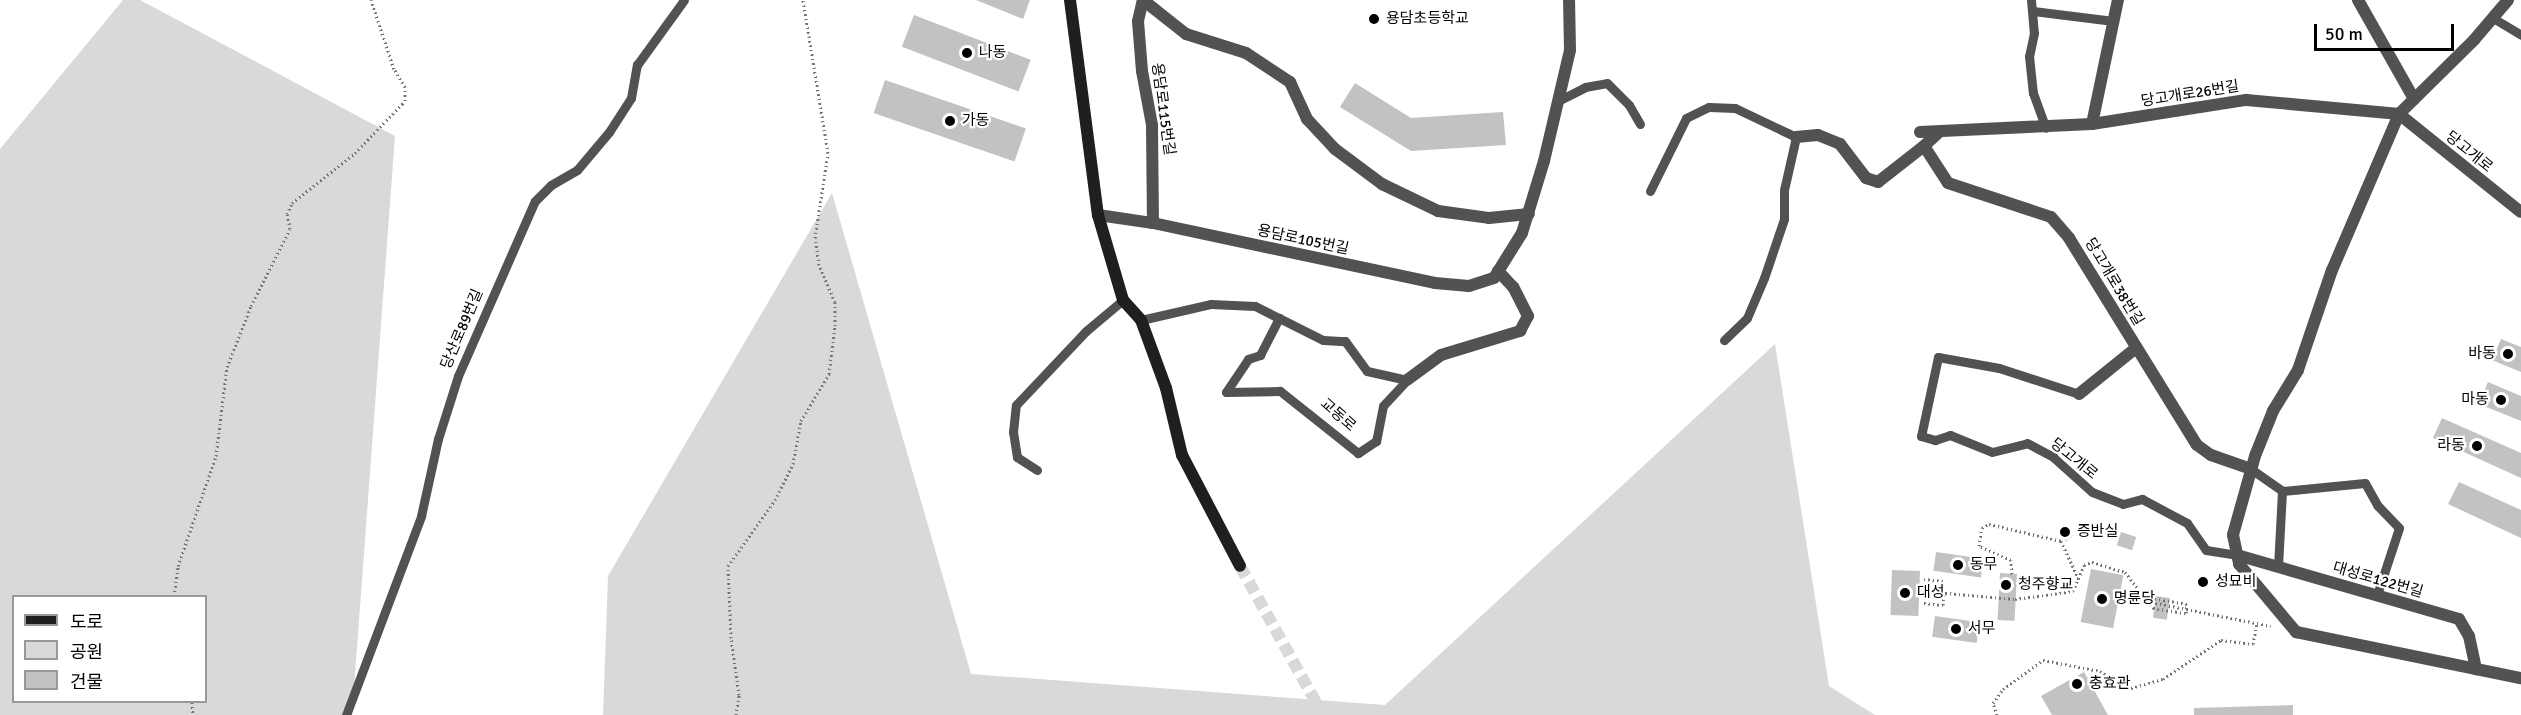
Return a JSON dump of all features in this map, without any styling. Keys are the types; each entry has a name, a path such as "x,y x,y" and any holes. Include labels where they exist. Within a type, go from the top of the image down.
{"street":[{"path":"1070,0 1098,215 1123,300 1141,320 1166,388 1182,455 1240,566"},
{"path":"1143,0 1186,34 1246,54 1290,82 1307,119 1335,149 1382,184 1438,211 1489,218 1529,214"},
{"name":"용담로115번길","path":"1143,0 1138,21 1142,71 1152,125 1153,223"},
{"path":"1407,380 1441,355 1520,331 1528,316 1513,287 1498,271 1529,214 1570,50 1569,0"},
{"path":"2092,124 2118,0"},
{"path":"2358,0 2414,99"},
{"path":"2508,0 2399,114 2332,270 2298,370 2273,411 2251,470 2233,535 2239,564 2296,632 2521,678"},
{"name":"당고개로26번길","path":"1920,132 2046,128 2092,124 2246,100 2399,114"},
{"name":"당고개로","path":"2399,114 2521,212"},
{"path":"1796,137 1818,135 1840,144 1866,178 1878,182 1939,132"},
{"name":"당고개로38번길","path":"1924,146 1948,183 2050,217 2069,238 2197,445 2211,455 2251,470"},
{"name":"용담로105번길","path":"1098,215 1153,223 1436,283 1469,286 1494,278 1498,271"},
{"path":"2079,394 2136,348"},
{"name":"대성로122번길","path":"2237,555 2459,620 2469,636 2476,669"}],"lane":[{"name":"당산로89번길","path":"346,715 421,516 438,439 458,376 536,201 552,185 577,170 609,132 631,98 637,65 684,0"},
{"path":"2031,0 2033,11 2029,56 2033,93 2046,128"},
{"path":"2033,11 2113,21"},
{"path":"2493,18 2521,35"},
{"path":"1558,101 1584,87 1607,83 1629,105 1640,124"},
{"path":"1650,191 1686,118 1709,107 1735,108 1796,137 1784,190 1784,219 1771,258 1747,318 1725,340"},
{"path":"1037,470 1017,458 1013,432 1016,405 1086,331 1123,300"},
{"path":"1141,320 1211,304 1255,306 1323,340 1345,341 1367,371 1407,380"},
{"name":"교동로","path":"1279,318 1260,355 1248,359 1226,392 1280,391 1358,453 1376,441 1383,406 1407,380"},
{"name":"당고개로","path":"2079,394 1999,368 1938,357 1920,436 1935,440 1950,435 1992,452 2027,443 2053,457 2092,492 2123,504 2142,499 2187,523 2206,550 2237,555"},
{"path":"2251,470 2282,491 2365,483 2378,506 2399,528 2377,596"},
{"path":"2278,567 2282,491"}],"path":[{"path":"174,595 178,566 216,456 227,367 251,306 290,229 287,214 292,203 356,153 405,101 405,87 394,69 371,0"},
{"path":"736,715 739,695 731,638 728,566 775,500 793,464 801,421 829,374 835,326 835,302 819,265 815,237 828,153 803,0"},
{"path":"2012,574 2011,560 1979,546 1982,528 1989,524 2061,541 2080,582"},
{"path":"1923,591 2015,599 2073,591 2080,582 2084,565 2092,562 2126,572 2153,608 2168,610 2187,608"},
{"path":"1924,579 1943,581 1944,593 1943,605 1924,603"},
{"path":"2146,597 2187,608"},
{"path":"2149,602 2296,632"},
{"path":"1997,715 1993,703 2003,689 2043,660 2100,671 2131,688 2163,679 2221,639 2253,644 2257,623"}],"green space":[{"path":"123,0 140,0 395,136 352,715 0,715 0,149"},
{"path":"832,193 971,674 1385,705 1775,344 1829,686 1875,715 603,715 608,576"}],"building":[{"path":"976,0 1030,0 1023,19"},
{"name":"나동","path":"914,15 1031,60 1019,92 902,47"},
{"name":"가동","path":"885,80 1026,129 1014,162 874,113"},
{"path":"1355,83 1411,118 1503,112 1506,145 1411,151 1340,107"},
{"name":"바동","path":"2501,339 2521,347 2521,372 2492,360"},
{"name":"마동","path":"2488,382 2521,396 2521,421 2479,404"},
{"name":"라동","path":"2442,418 2521,453 2521,478 2433,438"},
{"path":"2459,482 2521,510 2521,538 2448,504"},
{"name":"증반실","path":"2064,524 2073,536 2066,541 2057,529"},
{"path":"2121,532 2136,537 2132,550 2117,545"},
{"name":"동무","path":"1936,552 1984,559 1981,577 1933,571"},
{"name":"명륜당","path":"2091,569 2123,575 2113,628 2081,622"},
{"name":"대성","path":"1892,570 1920,571 1918,616 1890,615"},
{"path":"2000,573 2017,574 2015,621 1998,620"},
{"path":"2156,596 2170,598 2167,620 2153,618"},
{"name":"서무","path":"1935,616 1980,622 1977,643 1932,637"},
{"name":"충효관","path":"2084,672 2108,715 2052,715 2041,696"},
{"path":"2293,705 2293,715 2194,715 2194,708"}],"tunnel":[{"path":"1240,566 1323,715"}],"place":[{"name":"용담초등학교","path":"1374,19"},
{"name":"나동","path":"967,53"},
{"name":"가동","path":"950,121"},
{"name":"바동","path":"2508,354"},
{"name":"마동","path":"2501,400"},
{"name":"라동","path":"2477,446"},
{"name":"증반실","path":"2065,532"},
{"name":"동무","path":"1958,565"},
{"name":"성묘비","path":"2203,582"},
{"name":"청주향교","path":"2006,585"},
{"name":"대성","path":"1905,593"},
{"name":"명륜당","path":"2102,599"},
{"name":"서무","path":"1956,629"},
{"name":"충효관","path":"2077,684"}]}
